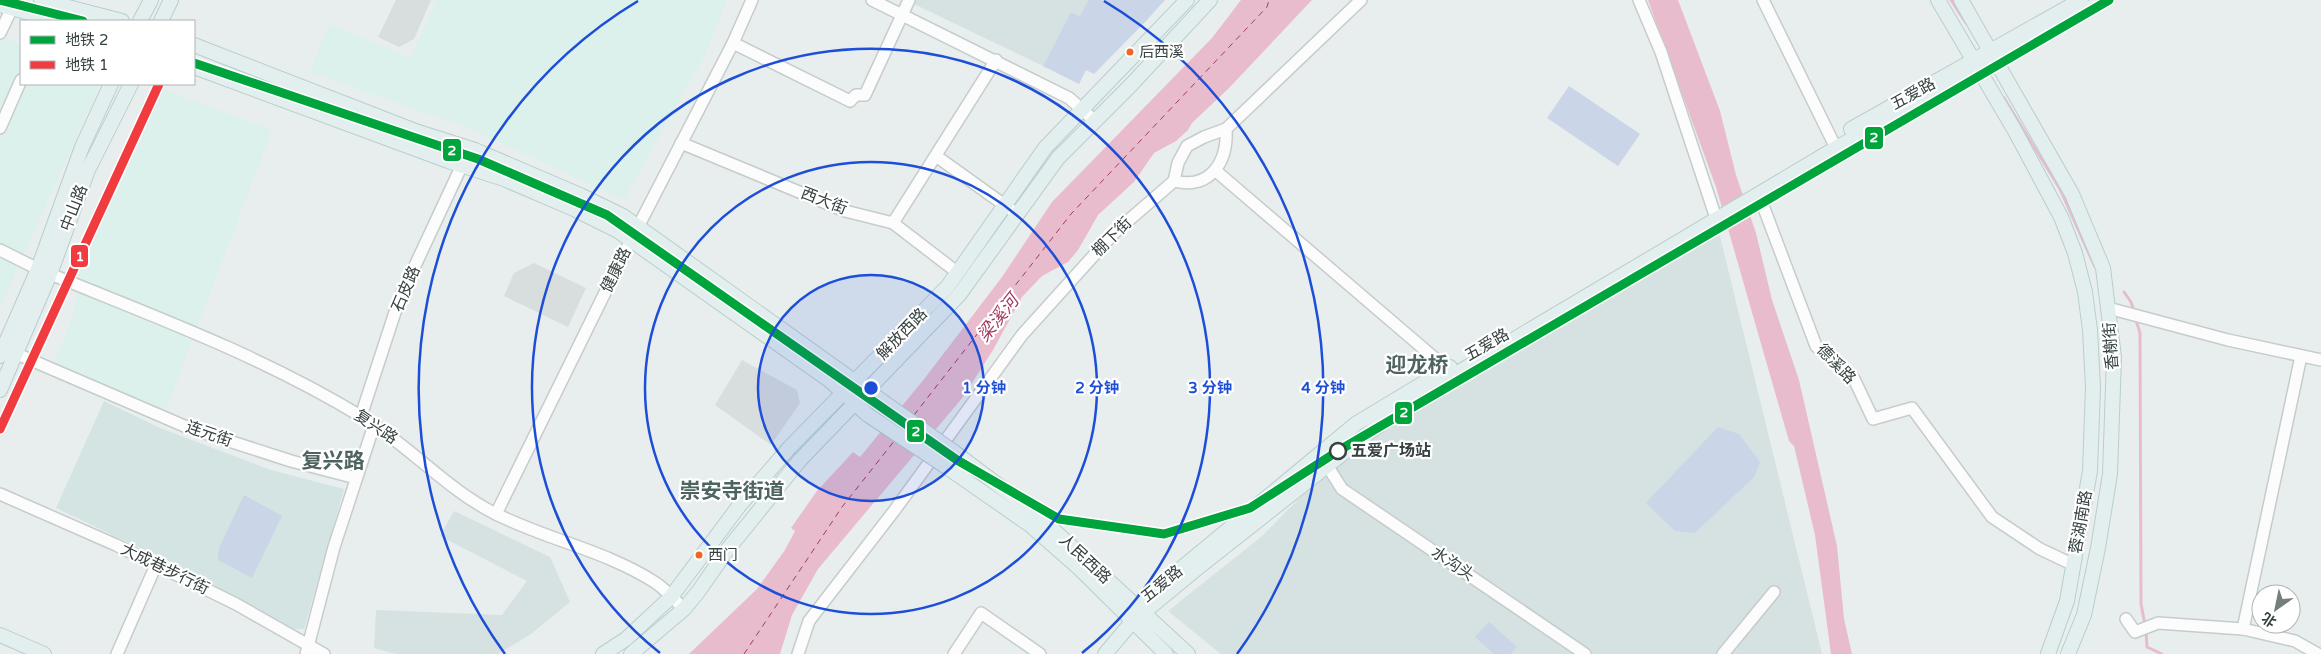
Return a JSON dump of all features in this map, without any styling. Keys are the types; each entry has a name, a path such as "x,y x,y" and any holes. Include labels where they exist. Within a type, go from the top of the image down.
{"main road":[{"path":"42,0 118,20"},
{"path":"141,20 151,0"},
{"path":"161,20 171,0"},
{"name":"解放西路","path":"631,654 684,608 698,592 728,549 800,460 866,389 959,295 1011,210 1045,148 1187,0"},
{"name":"解放西路","path":"603,654 626,639 671,597 739,506 790,447 948,286 1011,210 1058,158 1130,86 1210,0"},
{"path":"1938,0 1976,66"},
{"path":"1961,0 1993,56"},
{"name":"五爱路","path":"1094,654 1134,614 1357,424 1752,196 1834,144 1976,66 2081,0"},
{"name":"五爱路","path":"1993,56 2104,0"},
{"path":"6,7 51,20"},
{"name":"人民西路","path":"195,45 418,132 475,150 624,216 954,452 1034,512 1134,614 1166,654"},
{"name":"香榭街","path":"1993,56 2072,194 2103,268 2115,310 2110,474 2098,548 2084,615 2068,654"},
{"name":"蓉湖南路","path":"1976,66 2020,139 2060,217 2075,252 2085,292 2090,330 2092,387 2090,471 2067,601 2048,654"},
{"name":"人民西路","path":"195,67 504,180 574,208 618,231 829,380 868,415 1030,525 1134,614 1188,654"},
{"name":"中山路","path":"0,390 17,354 82,147 111,85"},
{"name":"中山路","path":"0,356 44,272 88,170 130,85"},
{"name":"五爱路","path":"1134,614 1450,372"},
{"path":"1105,654 1134,614"},
{"path":"0,635 44,654"}],"street":[{"name":"健康路","path":"496,514 638,227 733,43 752,0"},
{"path":"872,0 996,60 1069,98 1094,120"},
{"path":"733,43 850,101 856,95 865,95 909,0"},
{"path":"1226,129 1226,149 1216,171 1197,181 1183,183 1174,181 1178,163 1187,146 1226,129 1361,0"},
{"path":"1639,0 1661,52 1715,216"},
{"path":"1763,0 1834,144"},
{"path":"0,33 6,7"},
{"path":"893,223 996,60"},
{"path":"0,128 20,82"},
{"name":"西大街","path":"681,143 845,210 893,223 958,273"},
{"path":"936,156 1011,210"},
{"name":"石皮路","path":"361,416 400,300 462,165"},
{"path":"1216,171 1450,372"},
{"name":"棚下街","path":"798,654 809,621 894,510 1022,335 1114,233 1174,181"},
{"name":"德溪路","path":"1752,196 1816,346 1854,378 1873,419 1912,408 1992,517 2040,549 2074,565"},
{"name":"复兴路","path":"0,250 44,272 207,338 288,375 361,416 409,450 449,486 496,514 628,568 656,584 684,608"},
{"path":"2115,310 2228,340 2321,360"},
{"name":"连元街","path":"17,354 189,428 291,461 356,478"},
{"path":"2242,628 2301,356"},
{"path":"307,650 334,547 374,425"},
{"name":"水沟头","path":"1328,467 1342,489 1585,654"},
{"name":"大成巷步行街","path":"0,494 156,565 236,604 307,650 324,654"},
{"path":"117,654 156,565"},
{"path":"1723,654 1774,592"},
{"path":"954,654 981,613 1040,654"},
{"path":"2126,619 2135,632 2158,623 2242,628 2295,641 2318,654"}],"shaded area":[{"path":"396,0 431,0 414,39 399,47 378,37"},
{"path":"435,0 727,0 705,55 624,200 466,127 310,72 329,24 411,58"},
{"path":"916,0 1088,0 1080,16 1071,12 1043,66 914,4"},
{"path":"1088,0 1165,0 1094,74 1086,70 1079,84 1043,66 1071,12 1080,16"},
{"path":"0,35 20,45 20,85 100,85 0,307"},
{"path":"1569,86 1640,134 1618,166 1547,118"},
{"path":"161,88 272,130 165,412 53,366 74,313 81,264"},
{"path":"1716,220 1822,654 1221,654 1168,611 1261,537 1345,452"},
{"path":"534,263 586,288 568,327 504,296 514,273"},
{"path":"742,360 797,390 800,403 771,445 715,405"},
{"path":"104,401 160,428 271,470 344,489 304,629 291,629 163,559 56,508"},
{"path":"1718,427 1739,434 1760,462 1754,477 1695,533 1675,531 1646,503"},
{"path":"244,495 282,516 252,578 218,560 219,548"},
{"path":"454,511 550,557 570,602 531,634 498,654 396,654 374,648 376,610 502,615 527,581 440,536"},
{"path":"1489,622 1517,647 1511,654 1494,654 1475,637"}],"water":[{"name":"梁溪河","path":"1241,0 1312,0 1228,89 1192,123 1188,130 1176,141 1154,153 1134,182 1098,215 1078,250 1068,262 1042,276 1022,297 993,350 963,397 818,569 792,615 780,654 689,654 757,589 785,550 795,531 791,528 817,491 853,452 860,457 925,378 1002,277 1052,202 1212,38"},
{"path":"1648,0 1678,0 1720,111 1736,175 1756,233 1772,300 1799,380 1837,546 1844,619 1852,654 1831,654 1815,535 1794,446 1789,441 1716,187"}],"waterway":[{"path":"1951,0 1966,23"},
{"path":"2004,98 2060,189 2095,267"},
{"path":"2124,292 2131,302 2134,311"},
{"path":"2135,317 2140,333 2141,604 2145,625"},
{"path":"2146,631 2147,647 2162,654"}],"ferry route":[{"path":"914,415 1071,214 1267,7 1269,0"},
{"path":"744,654 842,507 895,440"}],"metro line":[{"name":"2","path":"0,0 79,20"},
{"name":"2","path":"195,63 478,159 607,215 957,460 1059,519 1164,534 1250,508 1338,451 2109,0"},
{"name":"1","path":"0,429 159,85"}],"place":[{"name":"后西溪","path":"1130,52"},
{"name":"五爱广场站","path":"1338,451"},
{"name":"西门","path":"699,555"}],"district":[{"name":"迎龙桥","path":"1417,365"},
{"name":"复兴路","path":"333,461"},
{"name":"崇安寺街道","path":"732,491"}]}
